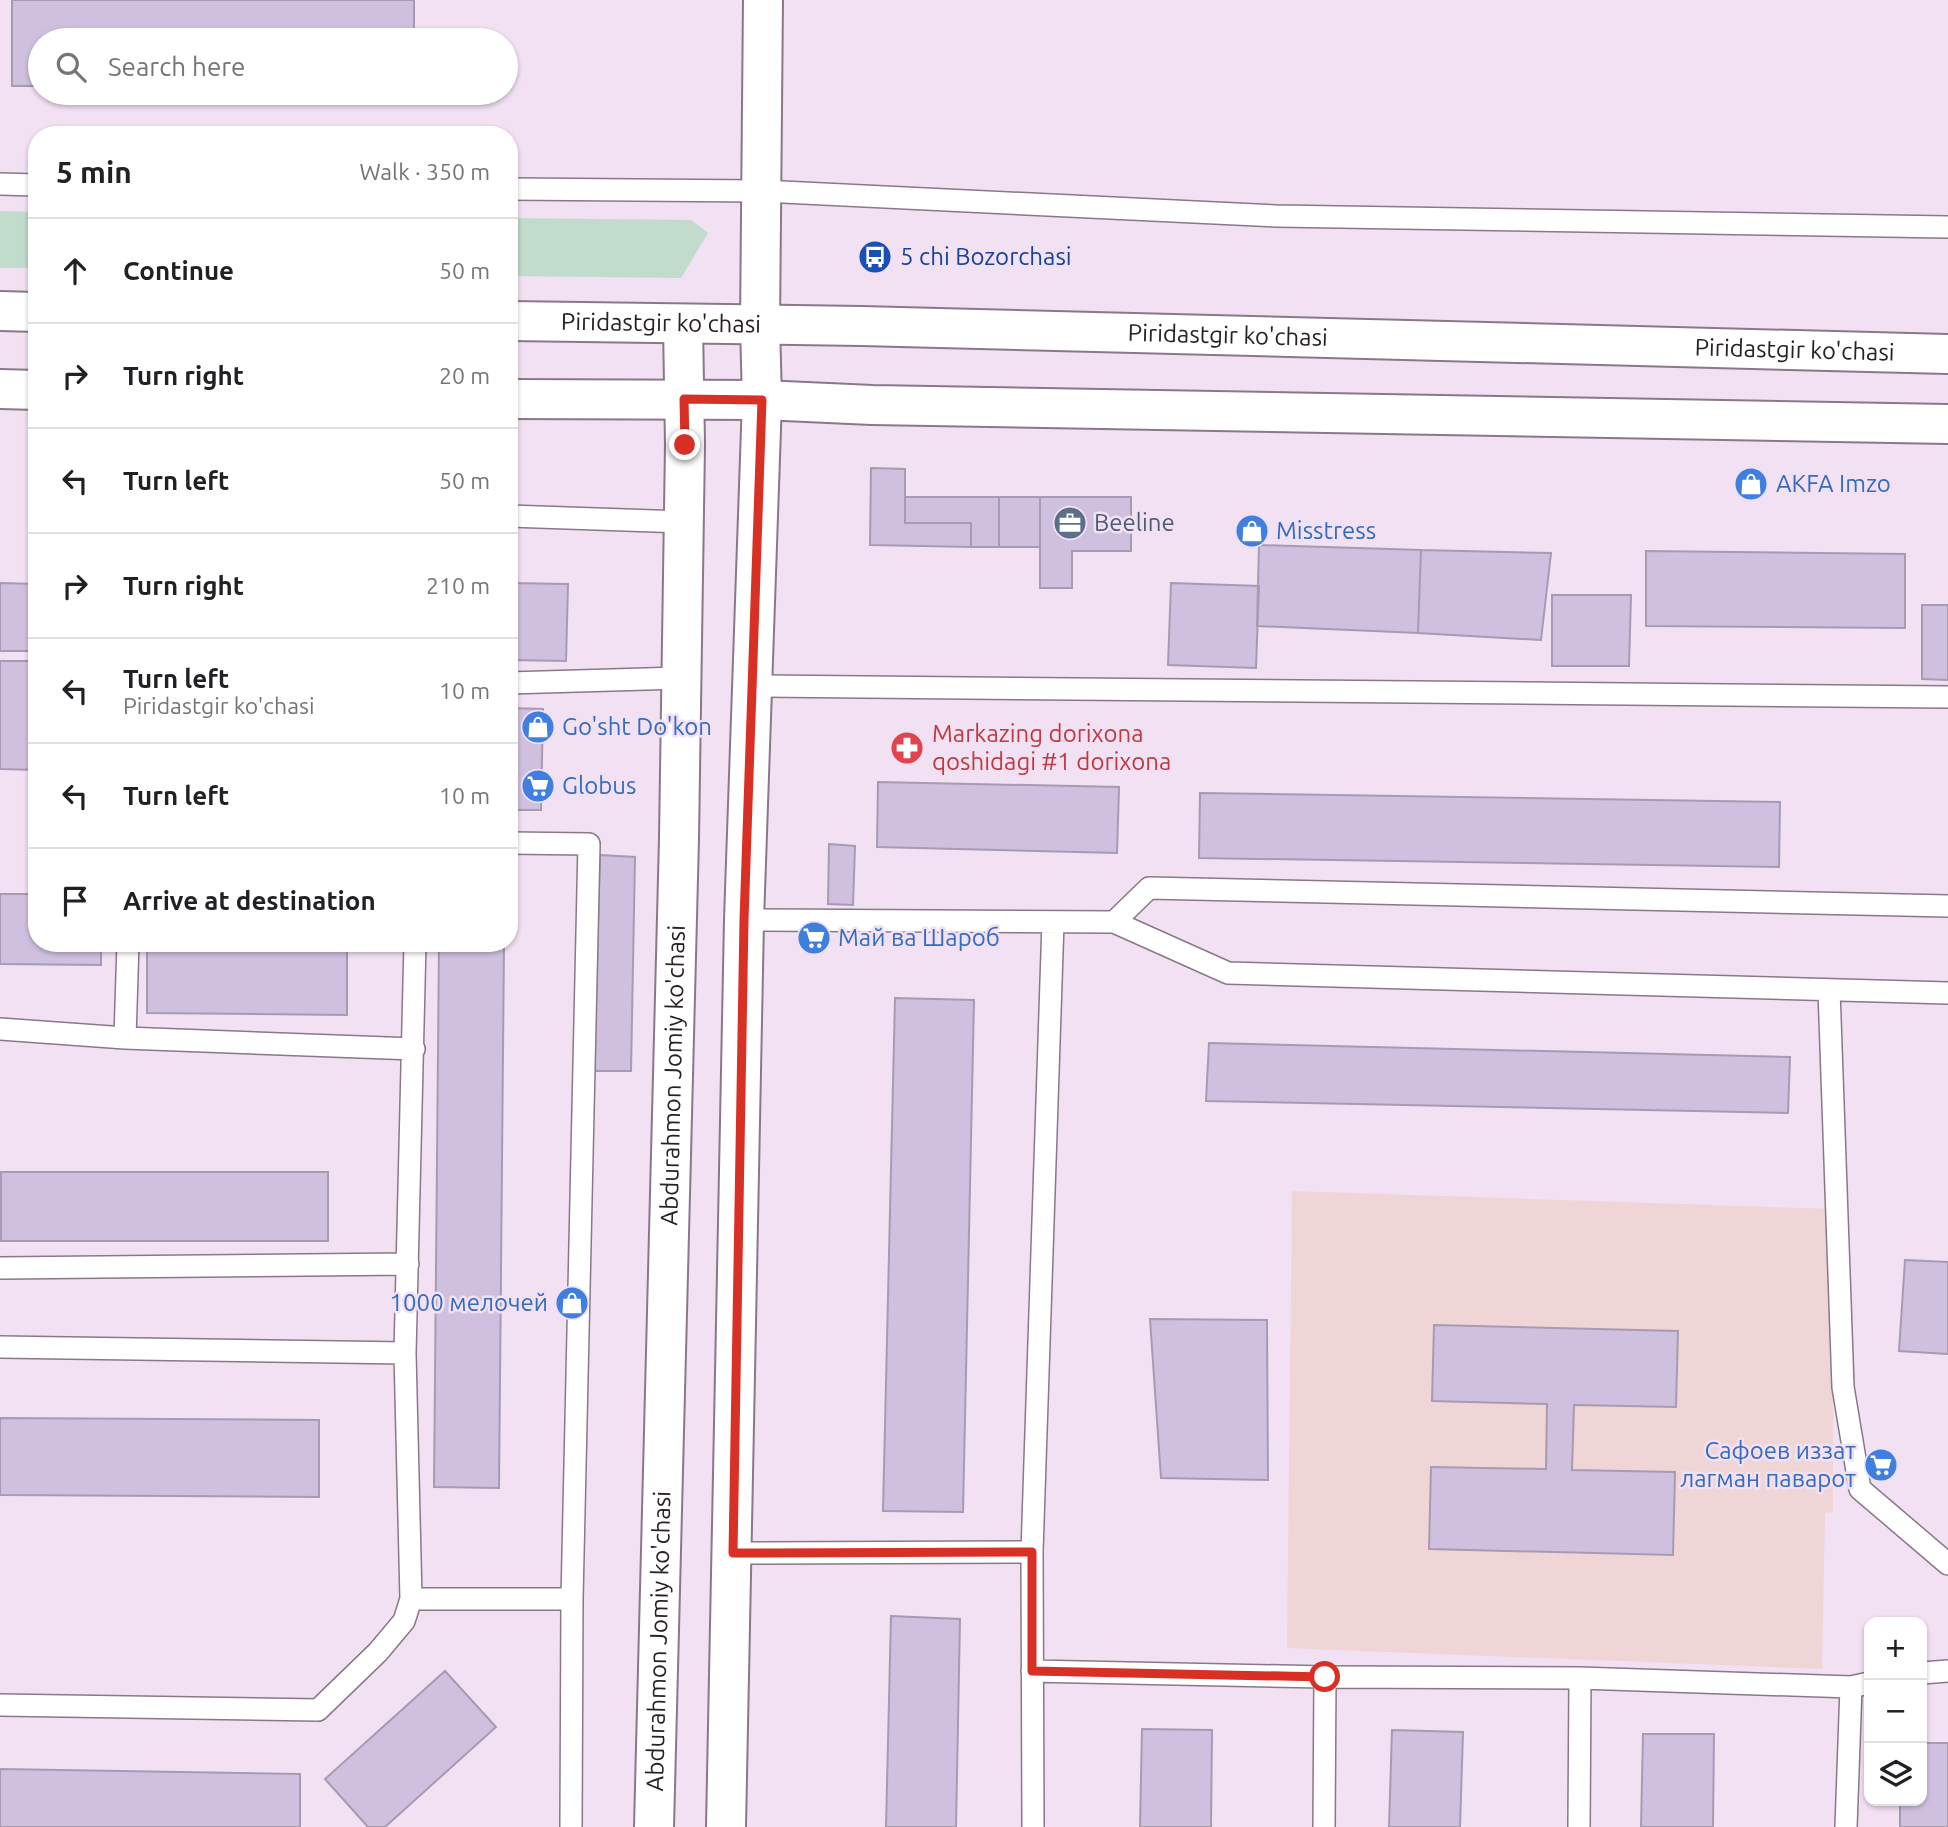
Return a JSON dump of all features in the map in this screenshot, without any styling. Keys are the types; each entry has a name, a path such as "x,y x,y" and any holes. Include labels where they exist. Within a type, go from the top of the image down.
{"street":[{"path":"726,1827 744,920 762,400 760,191 763,0"},
{"path":"0,312 28,312"},
{"name":"Piridastgir ko'chasi","path":"518,321 1948,354"},
{"name":"Abdurahmon Jomiy ko'chasi","path":"654,1827 679,838 684,522 683,324"},
{"path":"0,389 28,390"},
{"path":"518,399 762,400 872,405 1948,424"}],"lane":[{"path":"0,184 28,185"},
{"path":"518,189 760,191 1277,216 1948,227"},
{"path":"518,516 684,522"},
{"path":"518,683 680,678"},
{"path":"753,686 1948,697"},
{"path":"518,843 589,844 572,1599 571,1827"},
{"path":"1114,922 1149,888 1948,906"},
{"path":"744,920 1114,922 1228,973 1948,993"},
{"path":"1033,1827 1032,1552 1053,922"},
{"path":"125,1038 128,952"},
{"path":"0,1705 318,1710 378,1652 404,1621 411,1599 405,1353 415,952"},
{"path":"1829,990 1843,1387 1860,1489 1948,1564"},
{"path":"0,1029 125,1038 414,1049"},
{"path":"0,1268 408,1264"},
{"path":"0,1347 405,1353"},
{"path":"733,1553 1032,1552"},
{"path":"411,1599 572,1599"},
{"path":"1032,1671 1325,1677 1580,1678 1860,1685 1846,1827"},
{"path":"1927,1673 1948,1671"},
{"path":"1324,1827 1325,1677"},
{"path":"1579,1827 1580,1678"}],"shaded area":[{"path":"1292,1191 1833,1209 1833,1512 1825,1513 1822,1669 1287,1648"}],"green space":[{"path":"0,211 28,212 28,268 0,268"},
{"path":"518,218 691,220 708,233 681,278 518,276"}],"building":[{"path":"12,0 414,0 414,28 28,28 28,86 12,86"},
{"path":"871,468 905,469 905,523 971,523 971,547 870,545"},
{"path":"905,497 999,497 999,547 971,547 971,523 905,523"},
{"path":"999,497 1040,497 1040,547 999,547"},
{"path":"1040,497 1131,497 1131,551 1072,551 1072,588 1040,588"},
{"path":"1259,545 1421,550 1418,633 1257,626"},
{"path":"1421,550 1551,553 1541,640 1418,633"},
{"path":"1646,551 1905,554 1905,628 1646,626"},
{"path":"0,583 28,584 28,651 0,651"},
{"path":"518,583 568,584 566,661 518,660"},
{"path":"1171,583 1259,586 1256,668 1168,665"},
{"path":"1552,595 1631,595 1629,666 1552,666"},
{"path":"1922,605 1948,605 1948,680 1922,679"},
{"path":"0,661 28,661 28,770 0,769"},
{"path":"518,708 543,709 541,810 518,810"},
{"path":"878,782 1119,787 1117,853 877,847"},
{"path":"1200,793 1780,802 1779,867 1199,858"},
{"path":"829,844 855,846 853,905 828,904"},
{"path":"600,855 635,857 631,1071 594,1071"},
{"path":"0,894 28,894 28,952 101,952 101,965 0,964"},
{"path":"147,952 347,952 347,1015 147,1013"},
{"path":"439,952 504,952 499,1488 434,1487"},
{"path":"895,998 974,1000 963,1512 883,1511"},
{"path":"1209,1043 1790,1057 1788,1113 1206,1101"},
{"path":"1,1172 328,1172 328,1241 1,1241"},
{"path":"1905,1260 1948,1262 1948,1354 1899,1351"},
{"path":"1150,1319 1267,1320 1268,1480 1161,1478"},
{"path":"1434,1325 1678,1331 1676,1407 1574,1405 1572,1470 1675,1472 1673,1555 1429,1549 1431,1467 1546,1469 1547,1404 1432,1401"},
{"path":"0,1418 319,1420 319,1497 0,1495"},
{"path":"891,1616 960,1619 956,1827 886,1827"},
{"path":"445,1671 496,1727 385,1827 368,1827 325,1779"},
{"path":"1142,1729 1212,1730 1211,1827 1140,1827"},
{"path":"1392,1730 1463,1732 1460,1827 1389,1827"},
{"path":"1643,1734 1714,1734 1713,1827 1641,1827"},
{"path":"1927,1743 1948,1743 1948,1827 1900,1827 1900,1806 1927,1806"},
{"path":"0,1769 300,1774 300,1827 0,1827"}],"place":[{"name":"5 chi Bozorchasi","path":"875,257"},
{"name":"AKFA Imzo","path":"1751,484"},
{"name":"Beeline","path":"1070,523"},
{"name":"Misstress","path":"1252,531"},
{"name":"Go'sht Do'kon","path":"538,727"},
{"name":"Markazing dorixona qoshidagi #1 dorixona","path":"907,748"},
{"name":"Globus","path":"538,786"},
{"name":"Май ва Шароб","path":"814,938"},
{"name":"1000 мелочей","path":"572,1303"},
{"name":"Сафоев иззат лагман паварот","path":"1881,1465"}],"route":[{"path":"685,445 684,399 762,400 744,920 733,1553 1032,1552 1032,1671 1325,1677"}]}
